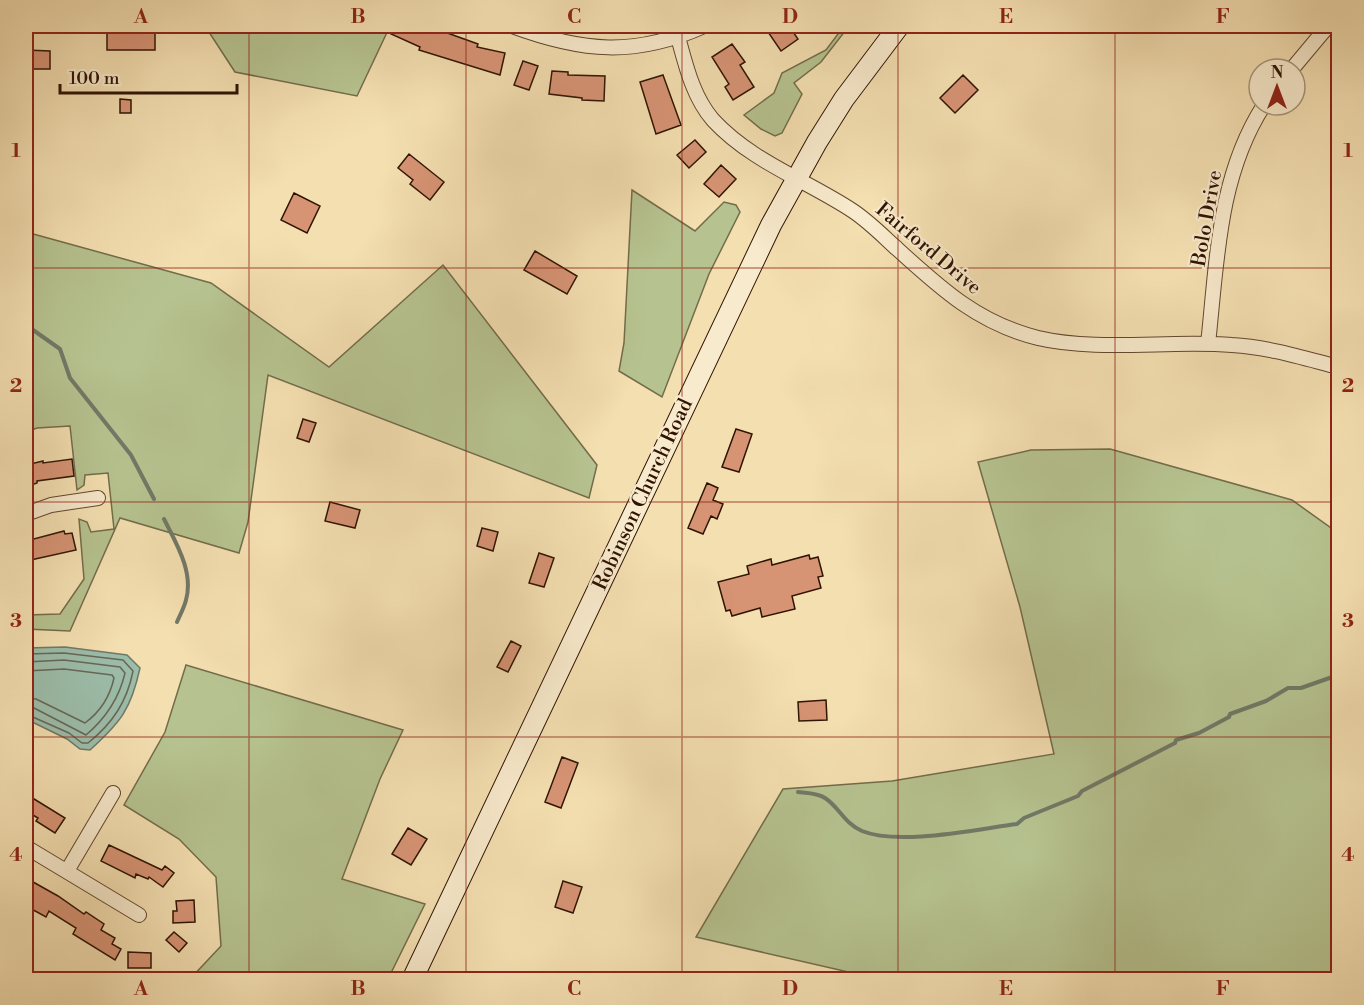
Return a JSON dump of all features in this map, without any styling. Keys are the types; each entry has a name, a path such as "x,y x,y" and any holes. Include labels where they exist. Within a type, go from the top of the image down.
{"street":[{"path":"519,27 548,39 579,46 612,48 645,45 678,37 704,26"},
{"name":"Robinson Church Road","path":"412,980 771,225 844,99 899,26"},
{"path":"1302,57 1328,26"},
{"name":"Fairford Drive","path":"678,37 701,104 737,143 853,210 950,296 977,314 1007,328 1039,338 1072,343 1208,344 1264,349 1338,367"},
{"name":"Bolo Drive","path":"1208,344 1221,223 1228,185 1241,148 1258,117"},
{"path":"26,514 51,505 99,498"},
{"path":"67,871 113,794"},
{"path":"26,847 139,915"}],"green space":[{"path":"205,26 390,26 357,96 235,72"},
{"path":"844,26 849,26 821,62 794,83 802,94 782,133 775,136 761,129 744,115 774,93 782,73 826,50"},
{"path":"632,190 695,231 724,202 736,205 740,212 709,274 662,397 619,371 624,343"},
{"path":"26,232 211,283 329,367 443,265 597,465 589,498 268,375 248,522 239,553 120,518 70,631 26,629 26,615 60,614 84,579 79,519 87,522 91,532 114,529 108,473 85,475 84,485 77,490 70,426 37,428 26,432"},
{"path":"1110,449 1292,500 1338,533 1338,979 879,979 696,937 783,789 892,781 1054,754 1020,607 978,462 1031,450"},
{"path":"186,665 403,730 380,779 342,879 425,904 388,979 190,979 221,946 216,877 179,839 124,805 165,732"}],"water":[{"path":"65,647 127,655 140,668 133,694 123,714 110,731 90,750 80,749 67,739 26,719 26,648"}],"building":[{"path":"395,26 428,26 478,44 477,47 505,53 500,75 419,50 420,47 391,34"},
{"path":"771,26 789,26 798,39 781,51 766,29"},
{"path":"107,33 155,33 155,50 107,50"},
{"path":"732,44 745,62 740,65 754,87 733,100 725,87 729,84 712,57"},
{"path":"26,50 50,51 50,69 26,69"},
{"path":"523,61 538,66 529,90 514,85"},
{"path":"552,71 568,72 568,75 605,76 604,101 549,94"},
{"path":"663,75 681,125 656,134 640,82"},
{"path":"963,75 978,90 955,113 940,98"},
{"path":"120,99 131,100 131,113 120,113"},
{"path":"695,140 706,152 689,168 677,155"},
{"path":"409,154 444,182 430,200 410,184 413,180 398,168"},
{"path":"721,165 736,179 719,197 704,184"},
{"path":"294,193 320,206 307,233 281,220"},
{"path":"535,251 577,276 567,294 524,270"},
{"path":"303,419 316,423 309,442 297,438"},
{"path":"736,429 752,434 739,472 722,467"},
{"path":"72,459 74,476 37,481 26,487 26,465"},
{"path":"707,483 718,488 713,500 723,504 717,519 711,516 703,534 688,528"},
{"path":"330,502 360,510 355,528 325,521"},
{"path":"482,528 498,532 493,551 477,546"},
{"path":"64,531 65,534 72,533 76,550 26,561 26,541"},
{"path":"539,553 554,558 544,587 529,583"},
{"path":"809,555 810,559 818,557 823,576 818,577 821,588 792,596 795,609 762,617 760,608 732,616 730,610 726,611 718,582 749,574 747,566 771,559 772,565"},
{"path":"511,641 521,646 508,672 497,667"},
{"path":"826,700 827,720 799,721 798,702"},
{"path":"562,757 578,763 561,808 545,802"},
{"path":"26,794 65,818 55,833 36,821 38,818 26,811"},
{"path":"408,828 427,839 411,865 392,854"},
{"path":"109,845 162,870 165,866 174,873 163,887 149,877 148,879 136,874 135,878 101,861"},
{"path":"26,878 104,924 101,930 115,938 112,944 121,949 115,960 73,934 76,928 49,911 46,917 26,906"},
{"path":"563,881 582,887 573,913 555,907"},
{"path":"194,900 195,922 173,923 173,911 177,911 176,901"},
{"path":"174,932 187,943 179,952 166,940"},
{"path":"128,952 151,953 151,968 128,968"}],"waterway":[{"path":"26,325 60,349 70,378 131,455 154,499"},
{"path":"164,519 174,538 188,579 186,600 177,622"},
{"path":"798,792 822,796 856,828 878,835 917,837 1017,824 1024,818 1078,796 1082,791 1175,743 1176,740 1199,733 1229,717 1230,714 1266,701 1288,688 1301,688 1338,675"}]}
